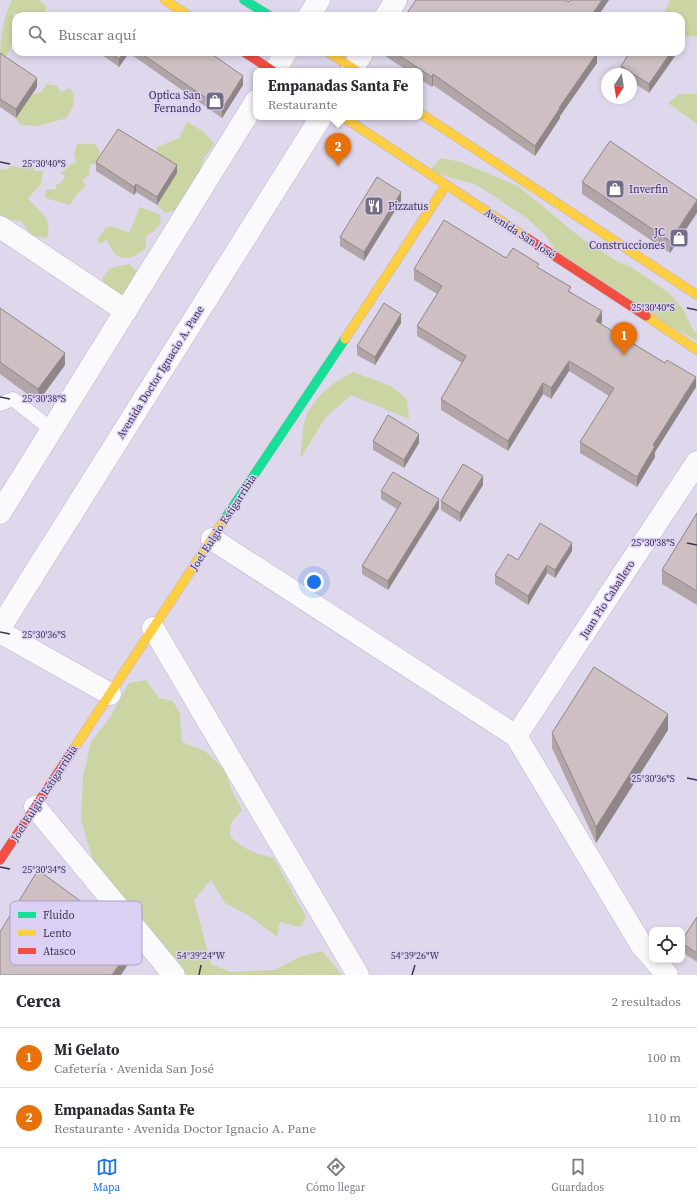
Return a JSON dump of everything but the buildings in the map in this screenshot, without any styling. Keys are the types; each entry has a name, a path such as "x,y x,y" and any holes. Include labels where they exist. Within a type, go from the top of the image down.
{"street":[{"path":"165,0 183,12"},
{"path":"244,0 264,12"},
{"path":"312,12 320,0"},
{"path":"388,12 396,0"},
{"path":"250,56 269,68"},
{"path":"276,68 283,56"},
{"path":"336,56 356,66"},
{"path":"0,513 253,106"},
{"path":"423,115 697,295"},
{"name":"Avenida Doctor Ignacio A. Pane","path":"0,628 319,120"},
{"name":"Avenida San José","path":"348,120 697,350"},
{"name":"Joel Eulgio Estigarribia","path":"0,860 446,185"},
{"path":"0,227 126,311"},
{"name":"Juan Pio Caballero","path":"516,736 697,462"},
{"path":"212,539 516,736 642,946 649,954"},
{"path":"153,628 358,975"},
{"path":"0,632 110,694"},
{"path":"35,807 113,901"},
{"path":"142,936 174,975"},
{"path":"657,963 668,975"}],"lane":[{"path":"0,404 13,399 52,430"}],"green space":[{"path":"12,0 39,0 47,7 45,12 12,12 12,45 10,51 0,62 2,30"},
{"path":"670,0 697,0 697,36 685,37 685,12 665,12"},
{"path":"47,84 57,86 61,92 70,88 74,96 74,103 67,118 38,126 20,125 16,118 31,95 41,92"},
{"path":"679,94 697,94 697,124 668,103"},
{"path":"187,122 204,132 214,144 204,158 192,195 183,197 185,202 177,210 165,213 157,205 177,173 156,160 157,147 179,138"},
{"path":"77,144 95,144 100,152 100,164 90,164 89,175 82,180 86,186 76,195 70,205 45,198 46,190 56,189 56,185 61,183 65,176 61,173 71,164 76,163 74,153"},
{"path":"441,158 461,162 518,186 581,238 615,260 633,268 669,293 683,309 692,328 697,334 697,341 569,270 545,235 528,219 475,184 451,178 430,170"},
{"path":"32,163 35,171 43,171 41,184 28,198 47,220 47,238 32,236 21,221 9,220 0,216 0,169 5,170 12,166 22,168"},
{"path":"140,207 159,214 161,223 154,231 146,236 146,248 134,256 124,258 114,253 107,240 99,244 97,239 106,228 112,226 129,233"},
{"path":"129,264 137,271 135,288 120,297 109,290 102,279 110,268"},
{"path":"353,372 391,386 407,399 409,419 351,395 325,418 300,459 304,425 310,408 320,395 339,380"},
{"path":"146,680 159,698 173,701 180,714 182,742 205,751 225,770 231,789 242,810 231,823 230,836 240,845 250,850 274,858 306,917 300,927 280,922 277,937 248,915 225,903 211,880 194,900 211,964 231,972 275,970 299,957 322,951 342,975 186,975 160,958 142,926 142,901 127,901 95,867 81,820 83,777 91,742 110,717 129,683"}],"traffic: fast":[{"path":"244,0 264,12"},
{"path":"224,520 345,339"}],"traffic: slow":[{"path":"165,0 183,12"},
{"path":"334,56 352,68"},
{"path":"423,115 697,295"},
{"path":"348,120 527,238"},
{"path":"345,339 446,185"},
{"path":"646,316 697,350"},
{"path":"73,750 224,520"}],"traffic: jam":[{"path":"250,56 268,68"},
{"path":"527,238 646,316"},
{"path":"0,860 73,750"}],"place":[{"name":"Optica San Fernando","path":"215,101"},
{"name":"Empanadas Santa Fe","path":"338,166"},
{"name":"Inverfin","path":"615,189"},
{"name":"Pizzatus","path":"374,206"},
{"name":"JC Construcciones","path":"679,238"},
{"name":"Mi Gelato","path":"624,355"}]}
